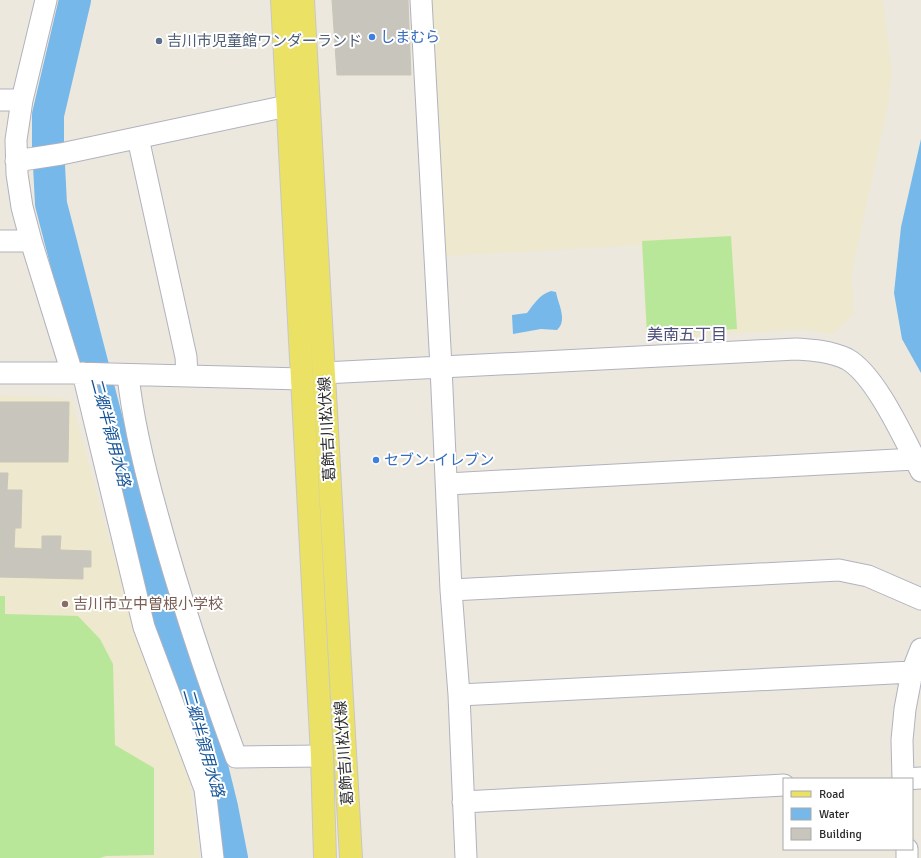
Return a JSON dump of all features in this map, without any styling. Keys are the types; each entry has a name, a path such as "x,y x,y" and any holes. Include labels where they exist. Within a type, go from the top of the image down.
{"main road":[{"name":"葛飾吉川松伏線","path":"282,0 322,756 325,858"},
{"name":"葛飾吉川松伏線","path":"303,0 318,302 324,373 338,657 351,858"}],"street":[{"path":"46,0 22,100 16,140 17,174 22,207 31,241 77,373 144,627 205,789 213,858"},
{"path":"421,0 447,484 451,590 459,695 466,858"},
{"path":"0,100 22,100"},
{"path":"16,162 61,154 287,106"},
{"path":"138,138 186,357 187,376"},
{"path":"0,241 31,241"},
{"path":"324,373 796,349 824,351 847,360 864,375 881,396 918,465 447,484"},
{"path":"0,373 77,373 302,379"},
{"path":"121,375 130,396 148,481 171,565 191,629 236,757 322,756"},
{"path":"451,590 839,570 868,576 921,599"},
{"path":"904,778 902,740 905,709 921,649"},
{"path":"459,695 916,672"},
{"path":"463,802 783,785"}],"shaded area":[{"path":"430,0 883,0 892,72 888,106 852,271 853,315 832,334 803,329 646,339 642,245 444,256"},
{"name":"吉川市立中曽根小学校","path":"0,395 71,399 112,549 148,659 188,772 200,858 0,858"}],"green space":[{"path":"731,236 737,329 647,334 642,241"},
{"path":"0,596 5,596 5,614 78,616 100,639 113,664 115,745 154,768 154,855 106,856 100,858 0,858"}],"water":[{"path":"921,139 921,373 902,339 894,293 901,227"},
{"path":"551,291 556,292 562,317 562,322 557,330 541,329 513,334 512,315 527,313 540,297"}],"building":[{"name":"しまむら","path":"332,0 408,0 411,75 337,75"},
{"path":"0,402 69,402 68,462 0,462"},
{"path":"0,473 8,473 7,490 22,490 21,528 15,528 14,548 42,549 42,536 61,536 60,550 91,551 91,567 83,567 83,579 0,577"}],"waterway":[{"name":"二郷半領用水路","path":"75,0 48,115 51,204 135,529 207,746 222,807 232,858"}],"place":[{"name":"しまむら","path":"372,37"},
{"name":"吉川市児童館ワンダーランド","path":"159,41"},
{"name":"セブン-イレブン","path":"376,460"},
{"name":"吉川市立中曽根小学校","path":"65,604"}],"district":[{"name":"美南五丁目","path":"687,335"}]}
